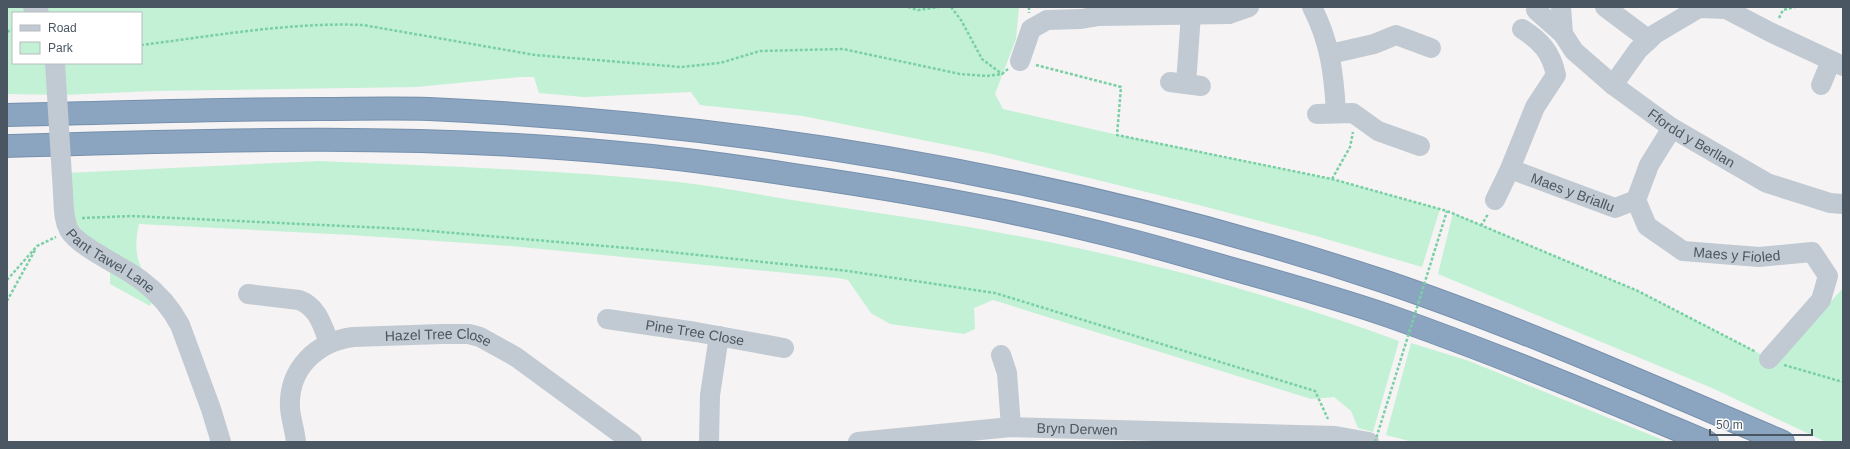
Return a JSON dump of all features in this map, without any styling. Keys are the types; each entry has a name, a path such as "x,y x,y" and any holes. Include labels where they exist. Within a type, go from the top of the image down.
{"highway":[{"path":"7,115 251,109 423,109 618,122 703,131 781,141 940,166 1131,208 1233,235 1380,280 1446,303 1638,380 1782,442"},
{"path":"7,146 242,140 429,141 517,146 617,152 691,160 860,184 954,200 1128,240 1298,287 1387,316 1491,353 1707,442"}],"street":[{"path":"1020,61 1031,29 1047,20 1081,19 1098,12 1191,14 1211,10 1228,14 1250,7"},
{"path":"1312,7 1318,19 1330,54 1335,84 1335,113 1420,146"},
{"name":"Ffordd y Berllan","path":"1561,7 1563,34"},
{"path":"1605,7 1649,40"},
{"name":"Ffordd y Berllan","path":"1537,8 1563,34 1574,51 1613,84 1672,128 1767,183 1830,203 1843,204"},
{"path":"1613,84 1638,50 1655,34 1699,8 1726,8 1837,64 1821,85"},
{"path":"1186,84 1191,14"},
{"path":"1495,200 1510,169 1535,107 1556,75 1554,65 1546,48 1534,36 1522,29"},
{"path":"1330,54 1374,44 1396,35 1420,49"},
{"name":"Pant Tawel Lane","path":"56,64 63,194 67,225 96,252 142,280 170,308 183,332 221,442"},
{"path":"1636,200 1649,164 1672,128"},
{"name":"Maes y Briallu","path":"1510,169 1615,208 1636,200"},
{"name":"Maes y Fioled","path":"1636,200 1647,226 1683,251 1759,257 1812,252 1828,276 1821,300 1769,359"},
{"path":"248,294 299,300 306,303 319,316 329,342"},
{"name":"Pine Tree Close","path":"606,319 718,336 784,348"},
{"name":"Hazel Tree Close","path":"296,442 290,409 291,392 294,381 305,362 329,342 340,339 372,336 469,334 480,337 516,357 632,442"},
{"path":"709,442 710,395 718,336"},
{"path":"1010,366 1011,427"},
{"name":"Bryn Derwen","path":"858,442 1011,427 1047,435 1336,436 1369,442"}],"path":[{"path":"908,7 918,10 939,7"},
{"path":"951,7 961,20 982,59 1002,74"},
{"path":"142,45 279,28 338,24 364,25 535,55 681,67 720,63 760,51 843,49 960,74 986,76 1002,74 1020,61 1121,87 1117,134 1332,178 1447,211 1638,291 1769,359 1843,382"},
{"path":"1332,178 1350,147 1356,116 1335,113"},
{"path":"1375,442 1447,211"},
{"path":"7,280 38,246 67,225 132,216 298,223 415,230 667,251 848,272 995,293 1315,391 1336,436"},
{"path":"7,302 38,246"}],"green space":[{"path":"7,7 1019,7 1016,39 995,94 1003,109 1114,134 1332,179 1440,209 1422,267 1316,236 1195,204 992,154 803,116 700,105 691,92 584,97 539,93 534,77 520,77 416,87 152,91 64,95 7,94"},
{"path":"319,161 544,171 678,182 965,227 1093,251 1182,273 1313,311 1399,341 1373,432 1358,428 1351,411 1334,397 1311,399 993,300 974,308 975,329 964,334 890,324 871,313 848,280 838,278 511,246 351,235 139,224 136,244 138,260 145,276 156,293 150,306 110,284 110,266 66,210 67,173"},
{"path":"1453,213 1638,291 1776,362 1843,288 1843,442 1826,442 1712,388 1438,274"},
{"path":"1411,343 1469,361 1668,442 1413,442 1386,435"}]}
